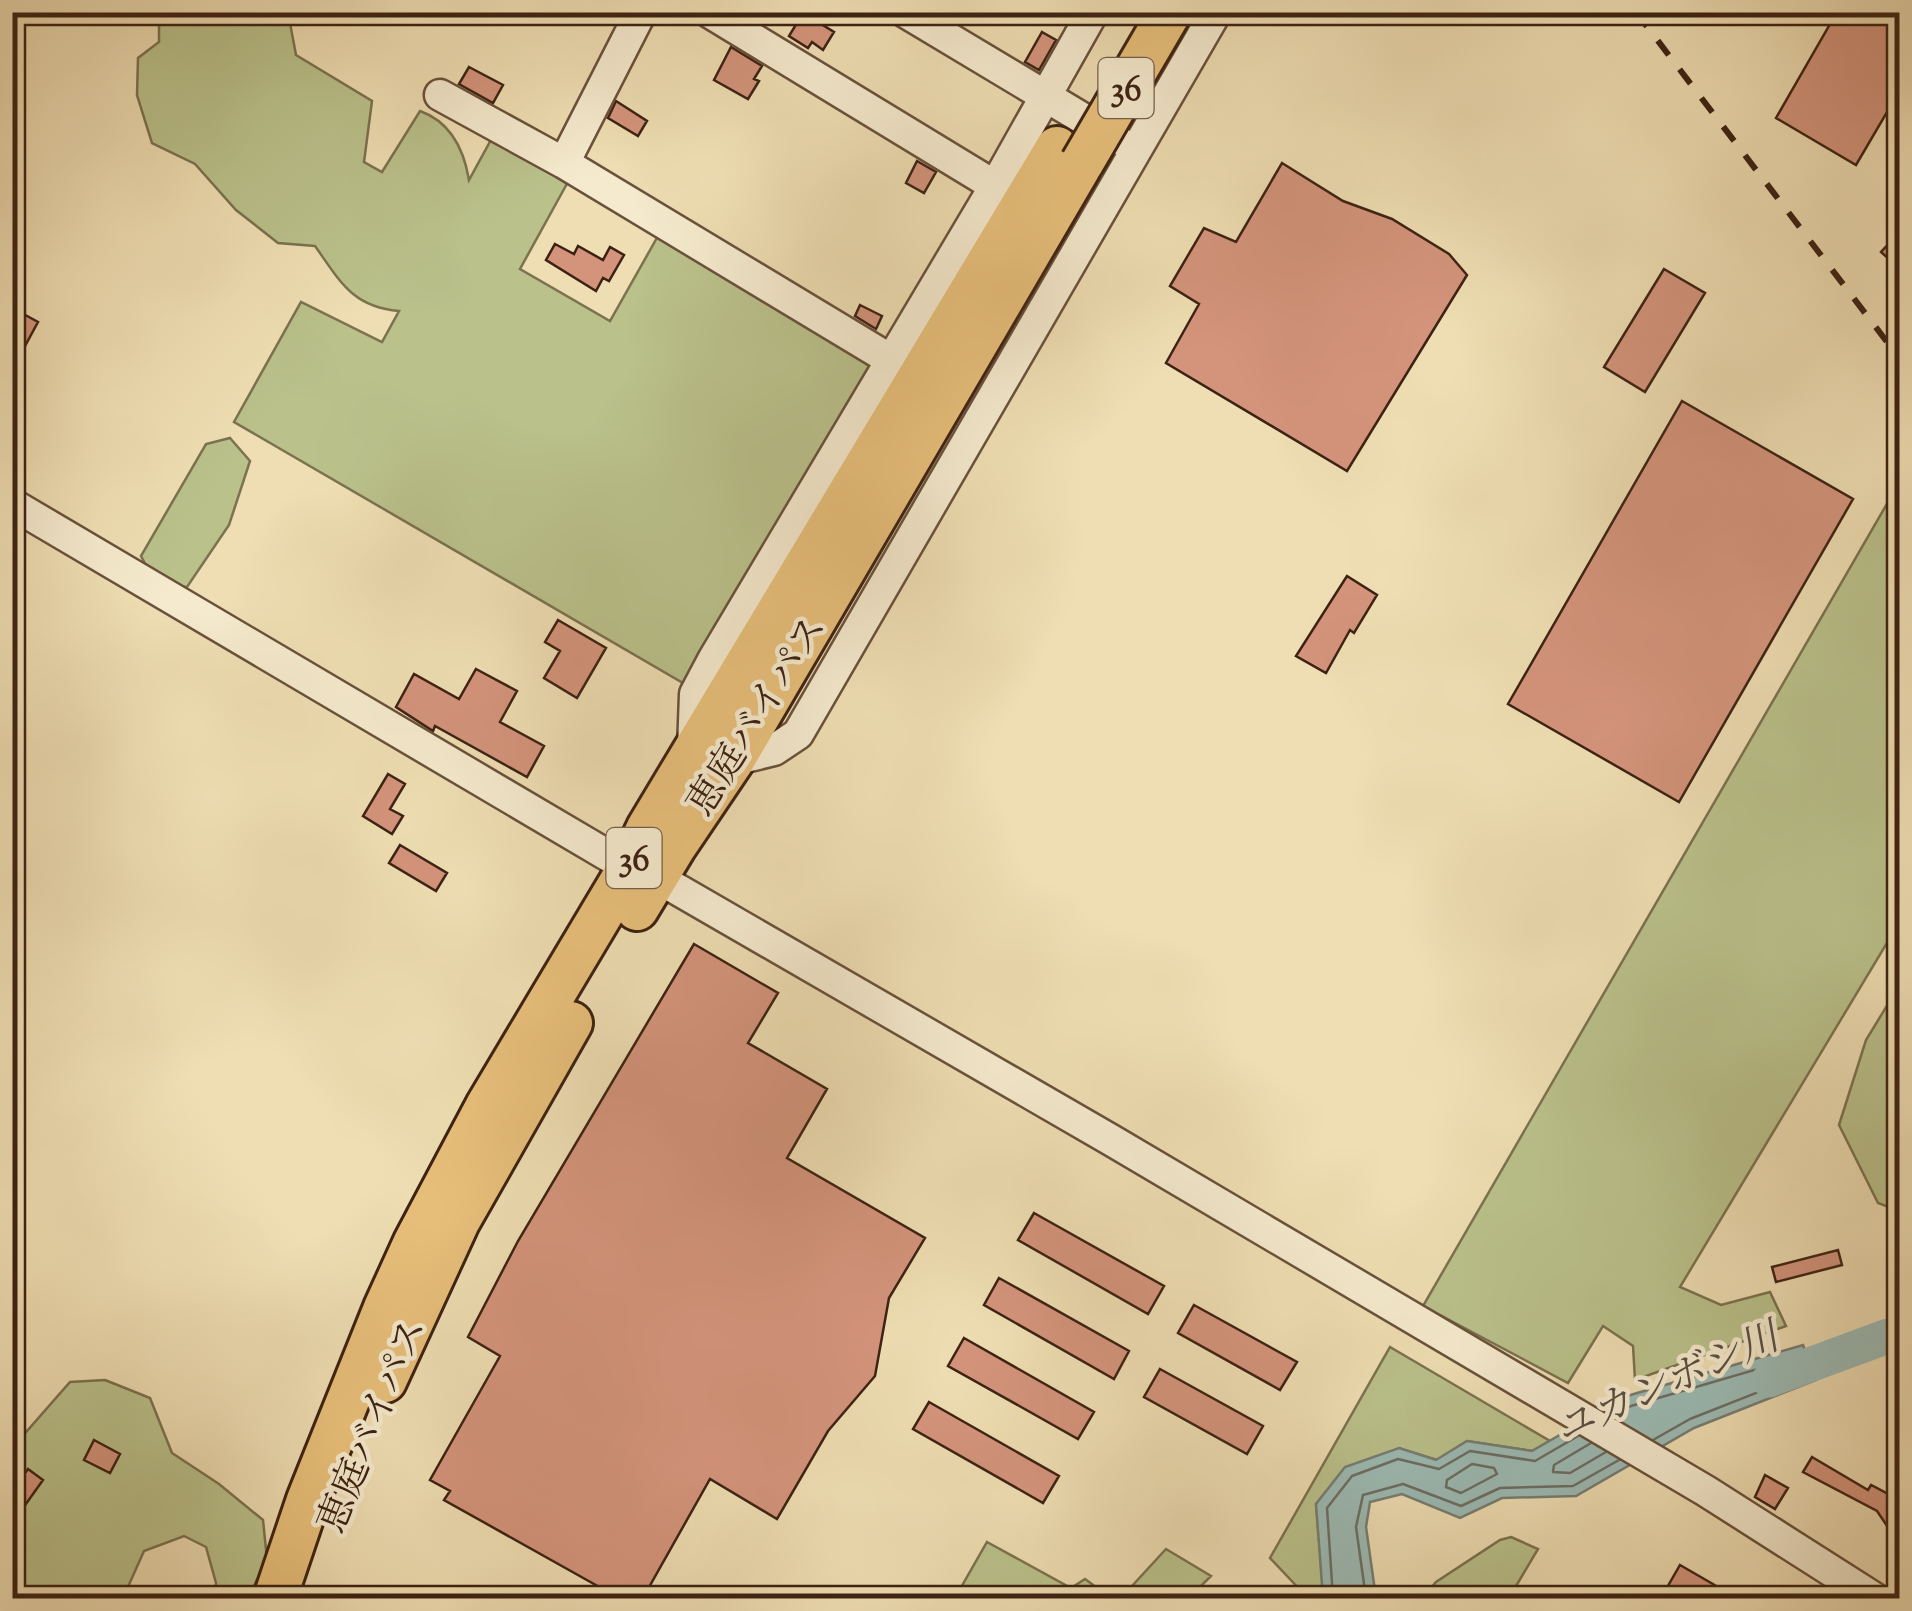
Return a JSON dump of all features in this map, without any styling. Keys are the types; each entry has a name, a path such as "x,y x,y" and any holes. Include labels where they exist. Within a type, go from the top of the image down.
{"highway":[{"name":"恵庭バイパス","path":"1070,156 1136,12"},
{"name":"恵庭バイパス","path":"275,1598 315,1483 384,1308 487,1106 643,873 1070,156 1170,12"},
{"name":"恵庭バイパス","path":"304,1598 379,1394 458,1222 643,873"}],"street":[{"path":"564,163 640,12"},
{"path":"709,12 995,186"},
{"path":"905,12 1134,150"},
{"path":"1093,12 995,186 695,694 713,759 774,750 798,734 1216,12"},
{"path":"440,96 564,163 891,360"},
{"path":"12,504 643,873 1111,1140 1651,1459 1874,1598"}],"green space":[{"path":"159,13 281,13 290,23 296,55 372,101 364,162 382,172 420,111 440,122 454,138 469,180 492,138 569,180 520,269 610,321 658,236 877,365 683,683 234,422 301,302 382,342 399,311 358,298 340,281 315,246 278,243 236,210 195,164 152,143 137,95 138,58 159,42"},
{"path":"230,438 250,461 229,525 187,587 157,586 141,556 206,444"},
{"path":"1899,483 1899,923 1680,1287 1721,1305 1770,1292 1786,1326 1635,1380 1633,1346 1603,1326 1568,1383 1423,1306"},
{"path":"1899,986 1899,1211 1878,1203 1839,1125 1866,1040"},
{"path":"1390,1347 1550,1441 1532,1451 1467,1441 1437,1460 1399,1448 1316,1504 1323,1587 1308,1598 1270,1558"},
{"path":"105,1380 150,1398 172,1453 263,1520 267,1559 248,1598 214,1598 216,1583 206,1547 184,1536 144,1551 123,1598 13,1598 13,1447 70,1382"},
{"path":"1511,1537 1538,1549 1509,1598 1423,1598 1436,1582 1500,1540"},
{"path":"987,1542 1071,1588 1085,1579 1111,1598 955,1598"},
{"path":"1166,1549 1211,1576 1189,1598 1121,1598"}],"water":[{"path":"1803,1345 1816,1380 1694,1428 1576,1496 1502,1498 1460,1518 1402,1494 1370,1502 1366,1527 1376,1598 1323,1598 1316,1504 1345,1467 1399,1448 1436,1460 1467,1441 1532,1451 1627,1396"}],"building":[{"path":"1837,12 1900,12 1900,90 1856,165 1776,118"},
{"path":"803,13 834,32 823,50 812,42 808,48 789,36"},
{"path":"1042,32 1056,40 1039,70 1025,62"},
{"path":"731,47 762,66 754,79 759,81 748,99 714,80"},
{"path":"469,67 503,85 493,103 459,84"},
{"path":"616,101 647,121 638,136 608,118"},
{"path":"917,161 936,172 924,193 906,183"},
{"path":"1282,163 1343,201 1392,219 1449,254 1467,275 1347,471 1166,363 1199,304 1170,286 1204,228 1236,242"},
{"path":"1900,232 1900,269 1881,252"},
{"path":"555,244 574,254 578,246 603,260 610,247 624,255 609,281 603,278 596,291 546,260"},
{"path":"1664,269 1705,293 1645,392 1604,367"},
{"path":"860,305 882,316 876,329 855,316"},
{"path":"18,311 38,322 12,370 12,321"},
{"path":"1682,401 1853,499 1679,802 1508,704"},
{"path":"1347,576 1377,595 1354,633 1350,630 1326,673 1296,656"},
{"path":"558,620 606,648 577,698 544,678 560,651 545,642"},
{"path":"476,669 517,691 500,722 544,746 527,777 435,726 433,731 396,707 414,674 459,699"},
{"path":"388,774 405,784 390,809 403,816 392,834 363,816"},
{"path":"400,845 447,873 436,891 389,863"},
{"path":"694,944 778,993 748,1043 827,1089 787,1158 925,1238 889,1298 875,1376 828,1431 777,1519 710,1479 644,1596 619,1598 444,1500 450,1491 430,1480 500,1356 468,1337 518,1241"},
{"path":"1034,1213 1164,1286 1148,1314 1018,1240"},
{"path":"1838,1250 1842,1265 1776,1282 1772,1267"},
{"path":"999,1278 1129,1351 1114,1379 984,1305"},
{"path":"1194,1305 1297,1362 1280,1390 1178,1333"},
{"path":"964,1338 1094,1412 1078,1439 948,1366"},
{"path":"1160,1369 1263,1426 1247,1454 1144,1397"},
{"path":"929,1402 1059,1476 1043,1503 913,1429"},
{"path":"94,1440 120,1454 110,1473 84,1460"},
{"path":"1812,1457 1868,1490 1871,1485 1892,1496 1900,1508 1900,1545 1877,1511 1803,1472"},
{"path":"28,1469 43,1480 23,1508 12,1500 12,1490"},
{"path":"1765,1475 1788,1488 1775,1509 1755,1497"},
{"path":"1680,1565 1737,1598 1661,1598"}],"waterway":[{"name":"ユカンボシ川","path":"1769,1380 1888,1336 1900,1339"}],"railway":[{"path":"1636,12 1900,359"}]}
